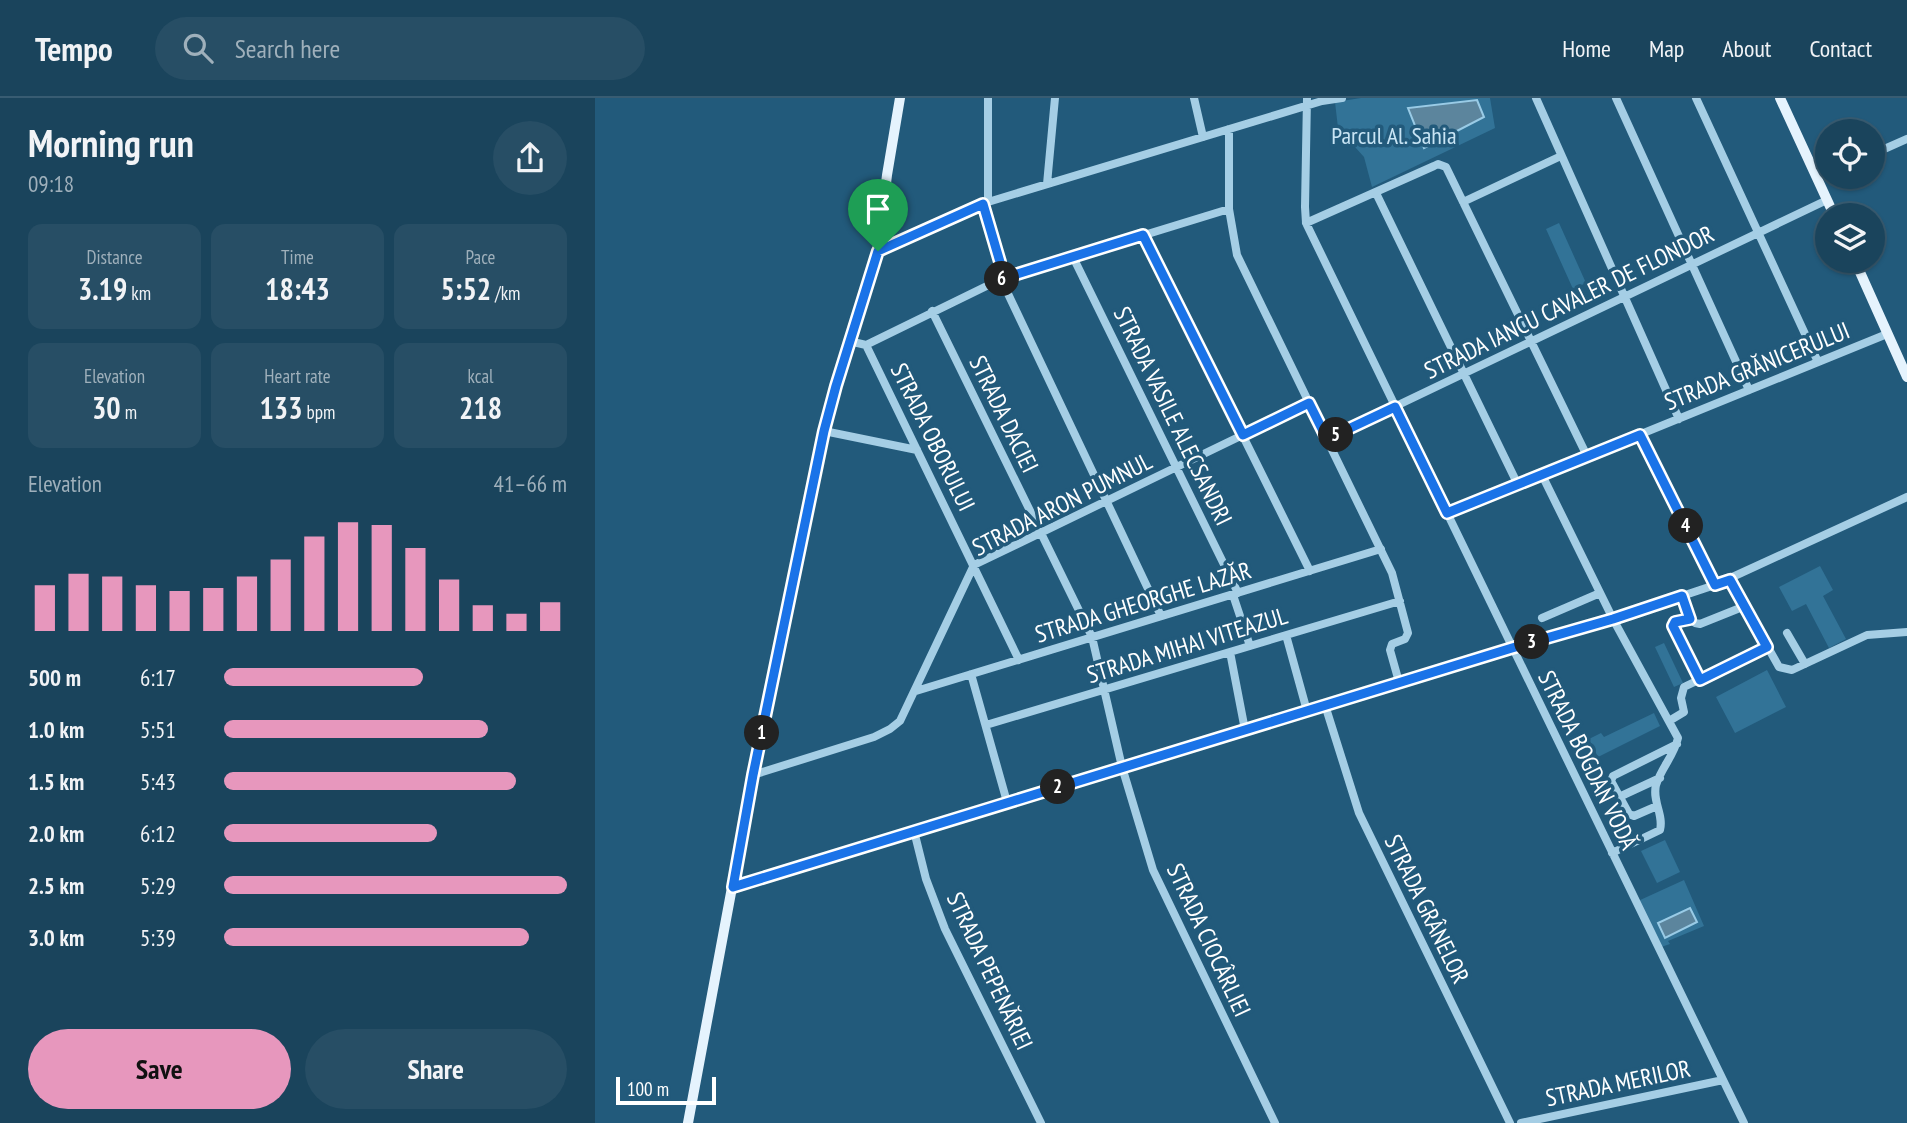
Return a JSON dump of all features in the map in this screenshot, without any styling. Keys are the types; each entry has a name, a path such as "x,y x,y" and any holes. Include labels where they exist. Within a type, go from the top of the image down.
{"main road":[{"path":"688,1123 753,775 824,431 878,251 900,98"},
{"path":"1780,98 1815,173"},
{"path":"1822,189 1828,203"},
{"path":"1860,273 1907,377"}],"street":[{"path":"988,98 985,203 1000,262 1001,279 1161,617"},
{"path":"1047,184 1055,98"},
{"path":"1194,98 1203,137"},
{"path":"878,251 985,203 1229,129 1307,102 1342,98"},
{"path":"1536,98 1679,419"},
{"path":"1616,98 1749,390"},
{"path":"1696,98 1818,362"},
{"name":"STRADA BOGDAN VODĂ","path":"1307,102 1306,223 1744,1123"},
{"path":"1229,129 1229,209 1237,255 1392,573 1408,633 1405,639 1392,644 1390,650 1399,682"},
{"path":"1885,149 1907,139"},
{"path":"1463,202 1561,156"},
{"path":"1306,223 1438,164 1446,167 1587,456"},
{"path":"1376,193 1518,485"},
{"name":"STRADA IANCU CAVALER DE FLONDOR","path":"1327,439 1827,200"},
{"path":"849,341 866,345 1001,279 1229,209"},
{"path":"1143,235 1310,571"},
{"name":"STRADA VASILE ALECSANDRI","path":"1073,257 1235,594 1250,646"},
{"name":"STRADA DACIEI","path":"932,311 1092,637 1103,690"},
{"name":"STRADA GRĂNICERULUI","path":"1447,513 1887,334"},
{"name":"STRADA OBORULUI","path":"866,345 1019,660"},
{"name":"STRADA ARON PUMNUL","path":"753,775 874,737 900,721 974,565 1309,403"},
{"path":"824,431 917,450"},
{"path":"1640,435 1715,585"},
{"path":"1542,475 1613,619 1678,738 1655,789 1657,806 1662,816 1660,831 1612,853"},
{"path":"733,887 1613,619 1730,580 1907,497"},
{"name":"STRADA GHEORGHE LAZĂR","path":"916,691 1381,550"},
{"path":"1730,580 1767,647 1783,670 1792,670 1867,635 1907,632"},
{"path":"1542,618 1600,593"},
{"path":"1682,596 1690,619 1695,624 1745,606"},
{"name":"STRADA MIHAI VITEAZUL","path":"986,725 1400,601"},
{"path":"1690,619 1675,622 1673,626 1700,680"},
{"path":"1787,633 1805,664"},
{"path":"1286,635 1307,711"},
{"path":"1669,721 1684,712 1681,698 1684,687 1767,647"},
{"path":"1230,652 1245,730"},
{"path":"971,674 1007,802"},
{"name":"STRADA CIOCÂRLIEI","path":"1103,690 1122,767 1153,870 1275,1123"},
{"name":"STRADA GRÂNELOR","path":"1325,705 1359,813 1510,1123"},
{"path":"1657,806 1632,815 1626,812 1611,784 1613,776 1677,744"},
{"path":"1619,797 1660,778"},
{"name":"STRADA PEPENĂRIEI","path":"914,831 926,879 945,929 1041,1123"},
{"name":"STRADA MERILOR","path":"1521,1123 1723,1080"}],"green space":[{"name":"Parcul Al. Sahia","path":"1361,98 1490,98 1495,128 1372,187 1364,157 1338,128 1335,102"},
{"path":"1559,223 1586,283 1573,289 1546,229"},
{"path":"1820,566 1833,590 1823,596 1846,639 1829,648 1806,604 1792,611 1779,587"},
{"path":"1664,643 1683,683 1674,687 1655,647"},
{"path":"1767,670 1786,707 1735,733 1716,697"},
{"path":"1654,713 1660,726 1598,757 1589,739 1601,733 1604,737"},
{"path":"1665,840 1680,872 1657,883 1641,851"},
{"path":"1684,880 1704,926 1668,941 1670,944 1661,947 1638,901"}],"shaded area":[{"path":"1477,100 1484,117 1424,148 1408,108"},
{"path":"1690,908 1697,922 1665,938 1658,923"}],"route":[{"path":"983,204 1000,262 1001,279 1143,235 1243,435 1309,403 1327,439 1395,407 1447,513 1640,435 1715,585 1730,580 1767,647 1700,680 1673,626 1675,622 1690,619 1682,596 733,887 753,775 824,431 878,251 983,204"}]}
